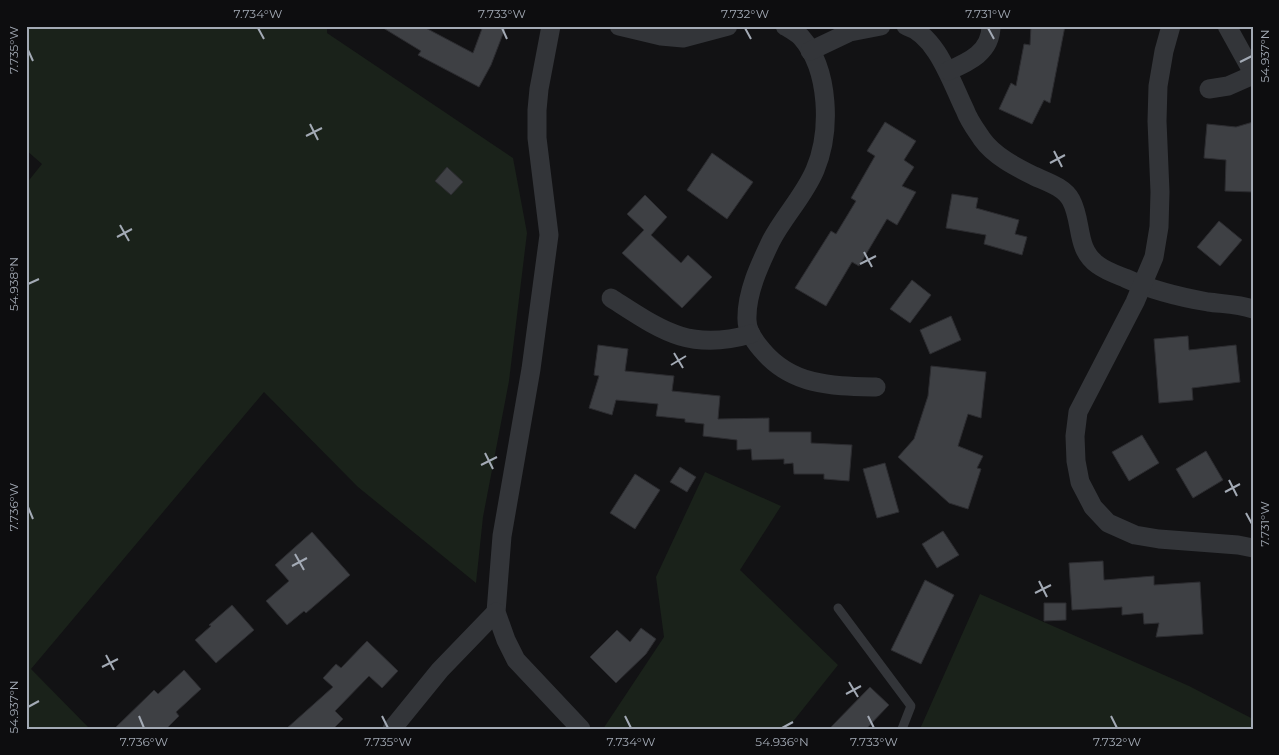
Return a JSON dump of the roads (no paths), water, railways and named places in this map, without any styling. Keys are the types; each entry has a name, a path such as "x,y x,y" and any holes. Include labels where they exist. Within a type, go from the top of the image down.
{"street":[{"path":"551,26 546,45 537,110 537,138 549,235 532,369 502,536 496,612 506,640 516,660 581,729"},
{"path":"619,26 661,36 683,38 728,26"},
{"path":"785,26 800,36 810,51 821,79 826,118 822,150 806,189 772,239 755,278 749,298 746,321 753,340 775,364 797,377 823,384 876,387"},
{"path":"810,51 850,32 881,26"},
{"path":"948,71 979,54 987,45 991,35 991,26"},
{"path":"1171,26 1158,86 1157,121 1160,192 1159,227 1154,256 1112,349 1078,412 1075,436 1076,461 1080,482 1093,507 1108,523 1135,535 1159,540 1238,545 1253,548"},
{"path":"1209,89 1228,86 1253,74 1227,26"},
{"path":"909,27 927,41 938,54 948,71 965,112 987,146 1017,167 1060,188 1070,198 1076,210 1080,239 1087,253 1096,264 1110,273 1141,286 1209,302 1253,308"},
{"path":"611,298 652,325 688,338 718,341 751,334"},
{"path":"392,729 440,670 496,612"}],"lane":[{"path":"838,608 911,706 902,729"}]}
